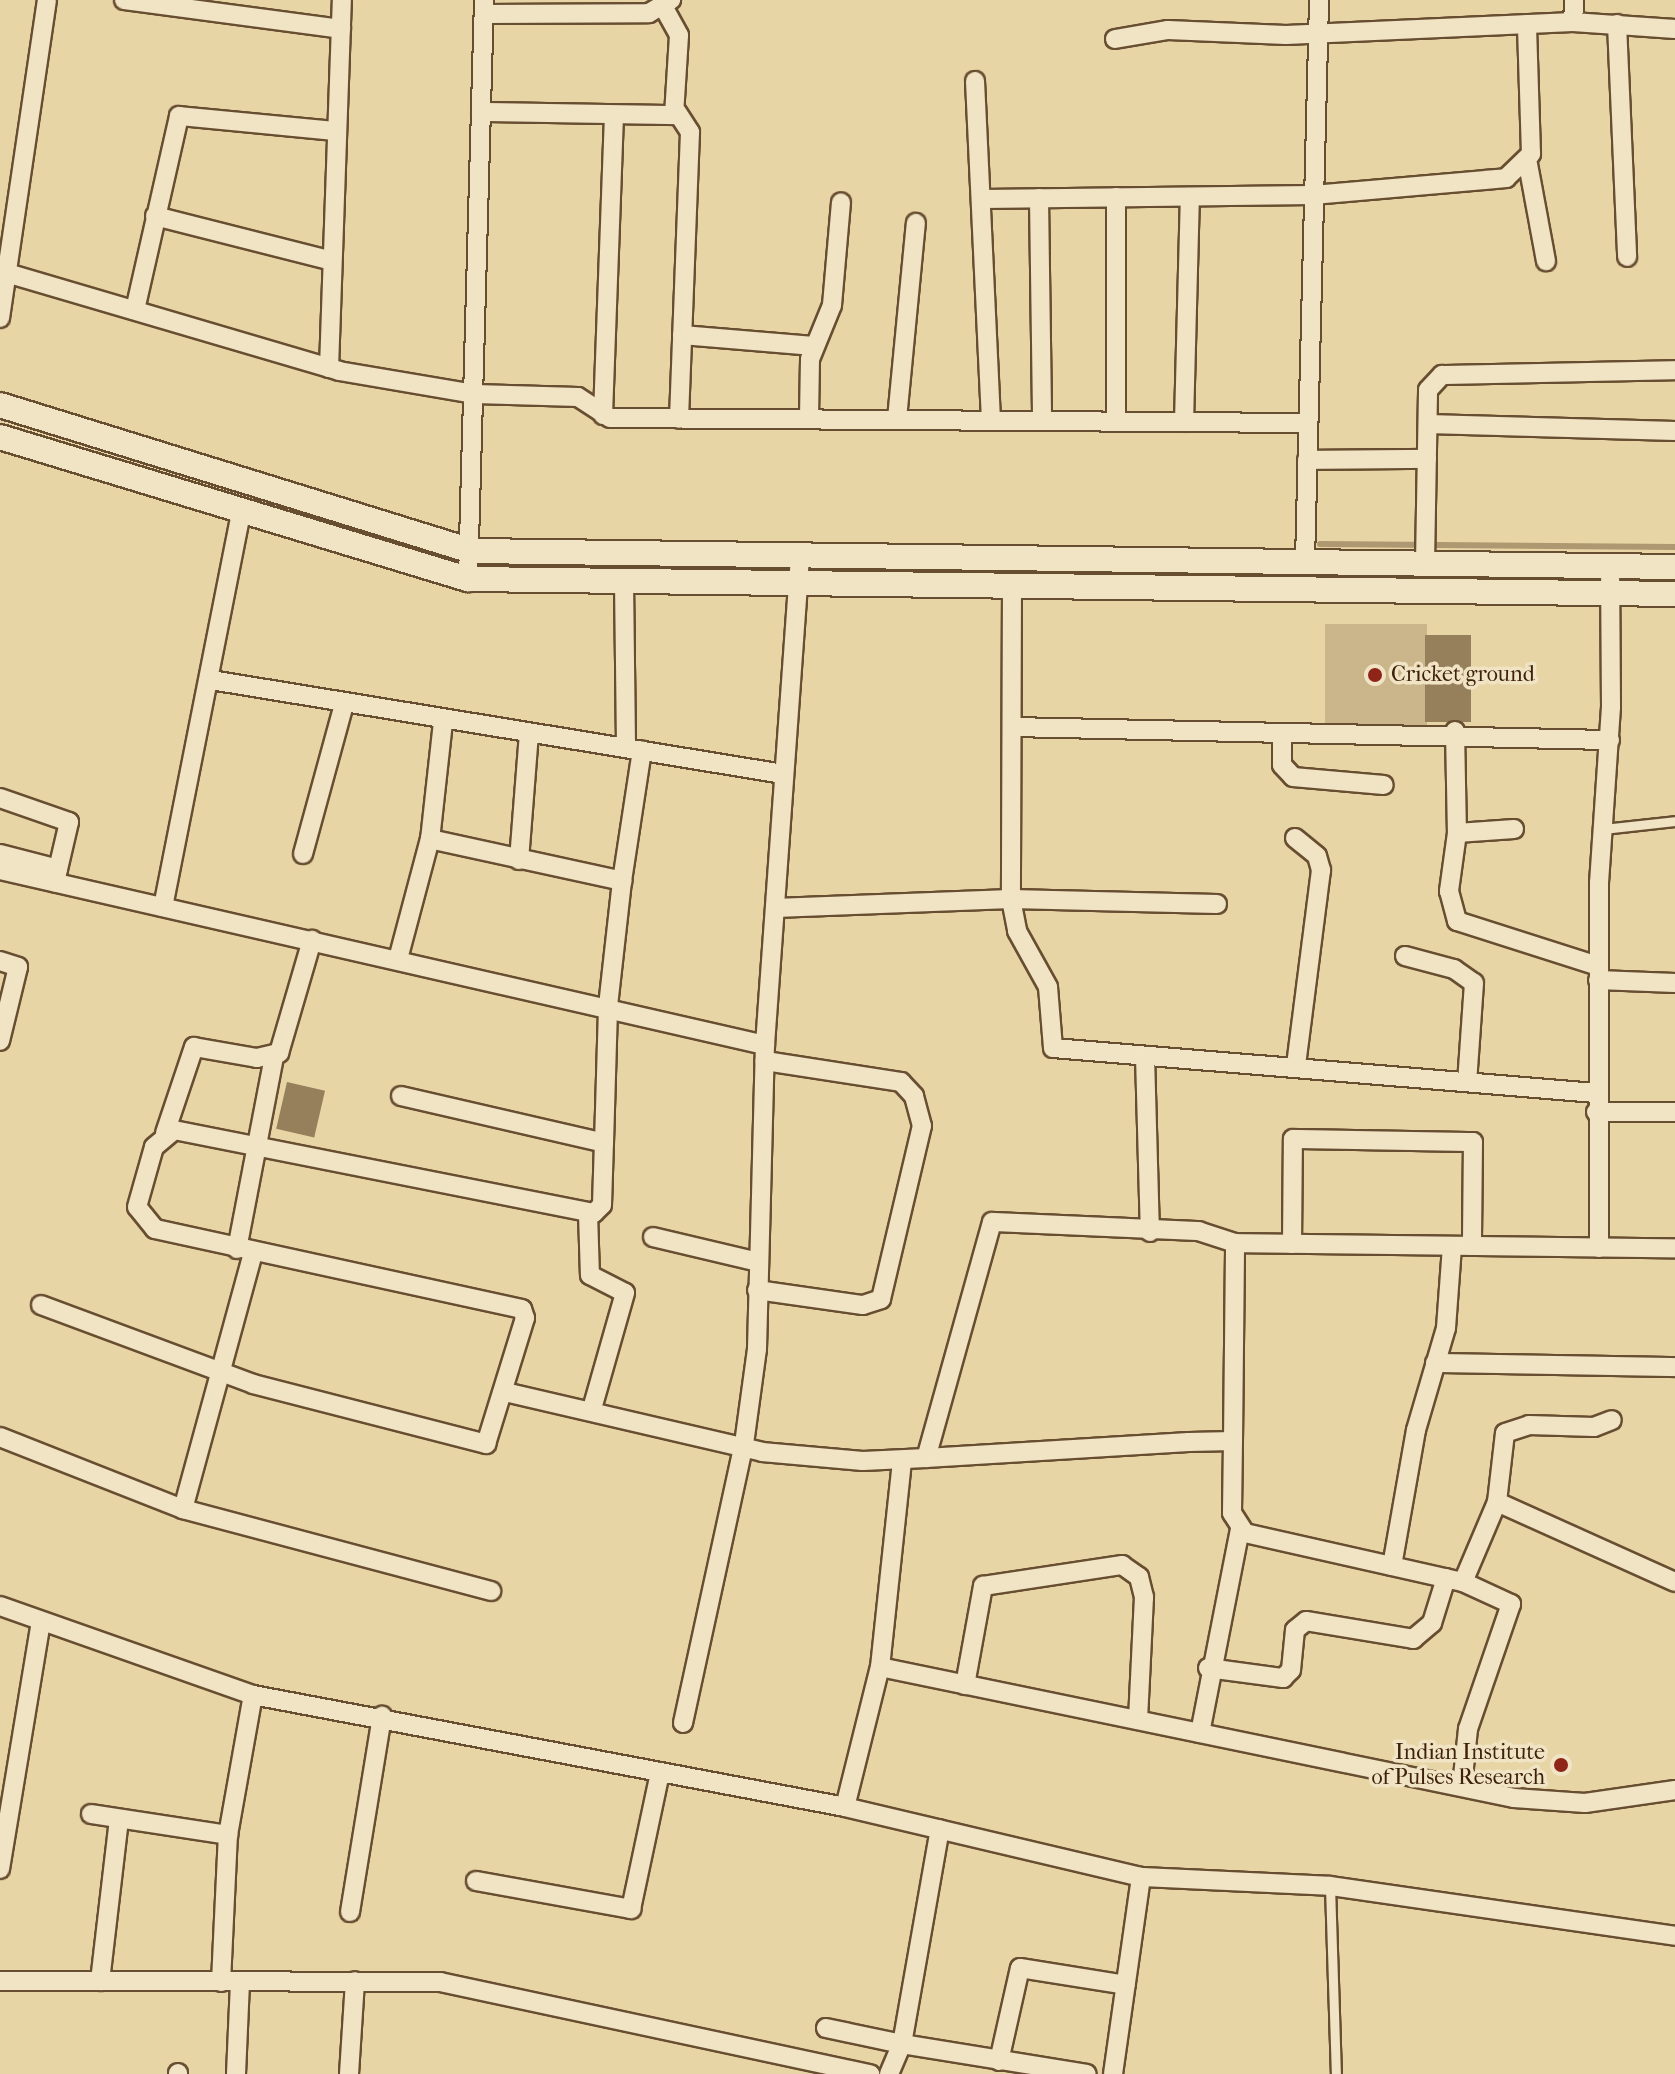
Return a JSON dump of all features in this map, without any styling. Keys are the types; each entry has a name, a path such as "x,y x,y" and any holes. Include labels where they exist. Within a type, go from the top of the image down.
{"street":[{"path":"0,318 4,272 47,0"},
{"path":"124,0 341,29"},
{"path":"329,368 329,260 342,0"},
{"path":"1305,562 1319,0"},
{"path":"1573,22 1574,0"},
{"path":"468,579 484,7 668,4 679,35 677,112 690,132 679,419"},
{"path":"1115,39 1168,30 1318,31 1573,22 1675,29"},
{"path":"1527,24 1528,164 1546,261"},
{"path":"1617,24 1627,257"},
{"path":"975,81 983,199 991,420"},
{"path":"135,310 175,121 185,112 336,131"},
{"path":"481,112 614,116 677,112"},
{"path":"603,415 614,116"},
{"path":"983,199 1313,195 1506,178 1528,164"},
{"path":"1116,197 1116,422"},
{"path":"1184,422 1190,197"},
{"path":"1039,198 1042,421"},
{"path":"809,417 814,346 832,305 841,202"},
{"path":"155,216 329,260"},
{"path":"897,419 916,223"},
{"path":"4,272 329,368 475,394 578,397 603,415 679,419 809,417 1307,423"},
{"path":"682,335 814,346"},
{"path":"1425,564 1428,390 1451,373 1675,370"},
{"path":"0,405 471,551 1675,567"},
{"path":"1428,424 1675,431"},
{"path":"0,437 468,579 1675,594"},
{"path":"1307,460 1427,459"},
{"path":"163,907 211,680 241,512"},
{"path":"683,1723 744,1444 757,1290 765,1053 800,555"},
{"path":"1599,1248 1596,1093 1603,829 1610,740 1610,566"},
{"path":"165,1133 259,1144 588,1213 602,1205 608,1006 634,749 624,581"},
{"path":"1012,585 1011,899 1017,931 1048,987 1053,1048 1596,1093"},
{"path":"211,680 443,722 783,774"},
{"path":"303,854 344,704"},
{"path":"398,959 430,839 443,722"},
{"path":"1012,727 1282,737 1455,731 1610,740"},
{"path":"1455,731 1457,833 1449,891 1457,921 1598,973 1675,983"},
{"path":"519,860 529,733"},
{"path":"1282,737 1282,765 1293,777 1384,785"},
{"path":"0,798 69,822 56,876"},
{"path":"1457,833 1514,829"},
{"path":"1295,838 1317,856 1321,870 1296,1066"},
{"path":"430,839 622,881"},
{"path":"0,854 56,876 163,907 608,1006 765,1053 901,1082 914,1096 922,1126 881,1299 863,1305 757,1290"},
{"path":"0,870 56,876"},
{"path":"775,908 1011,899 1217,904"},
{"path":"183,1509 219,1371 245,1251 274,1056 312,940"},
{"path":"1405,956 1454,969 1474,983 1467,1082"},
{"path":"0,961 18,967 0,1041"},
{"path":"41,1305 219,1371 483,1444 492,1438 522,1309 245,1251 143,1221 138,1194 165,1133 194,1047 274,1056"},
{"path":"1145,1056 1150,1232"},
{"path":"401,1096 604,1143"},
{"path":"1596,1112 1675,1112"},
{"path":"1292,1244 1293,1139 1473,1142 1472,1246"},
{"path":"588,1213 590,1275 625,1293 592,1409"},
{"path":"926,1458 992,1222 1150,1232 1199,1231 1235,1243 1675,1248"},
{"path":"653,1237 758,1262"},
{"path":"1200,1733 1208,1668 1240,1529 1232,1513 1235,1243"},
{"path":"1392,1566 1435,1363 1446,1328 1452,1246"},
{"path":"1435,1363 1675,1367"},
{"path":"505,1392 744,1444 762,1452 902,1460 1233,1441"},
{"path":"1208,1668 1283,1678 1291,1670 1295,1630 1306,1621 1413,1639 1432,1623 1497,1502 1501,1439 1511,1429 1612,1420"},
{"path":"0,1437 183,1509 491,1591"},
{"path":"845,1807 880,1667 902,1460"},
{"path":"1497,1502 1675,1582"},
{"path":"1240,1529 1455,1580 1513,1610 1468,1729 1462,1786"},
{"path":"965,1685 983,1586 1122,1565 1139,1577 1144,1597 1138,1720"},
{"path":"0,1606 253,1695 382,1716 845,1807 1141,1877 1330,1886 1675,1936"},
{"path":"0,1869 6,1796 41,1621"},
{"path":"880,1667 1462,1786 1572,1803 1675,1790"},
{"path":"236,2074 230,1982 228,1835 253,1695"},
{"path":"350,1912 382,1716"},
{"path":"476,1881 631,1909 660,1772"},
{"path":"91,1814 228,1835"},
{"path":"100,1981 119,1819"},
{"path":"889,2074 902,2044 940,1829"},
{"path":"1113,2074 1141,1877"},
{"path":"1008,2066 1020,1968 1126,1985"},
{"path":"0,1981 355,1981 464,1985 870,2074"},
{"path":"349,2074 355,1981"},
{"path":"826,2028 902,2044 974,2066 1008,2066 1087,2074"}],"lane":[{"path":"1603,829 1675,821"},
{"path":"1330,1886 1336,2074"}],"shaded area":[{"name":"Cricket ground","path":"1325,624 1427,624 1427,725 1325,725"}],"building":[{"path":"1425,635 1471,635 1471,722 1425,722"},
{"path":"287,1082 325,1091 314,1138 276,1129"}],"waterway":[{"path":"1320,544 1675,547"}],"place":[{"name":"Cricket ground","path":"1375,675"},
{"name":"Indian Institute of Pulses Research","path":"1561,1765"}]}
